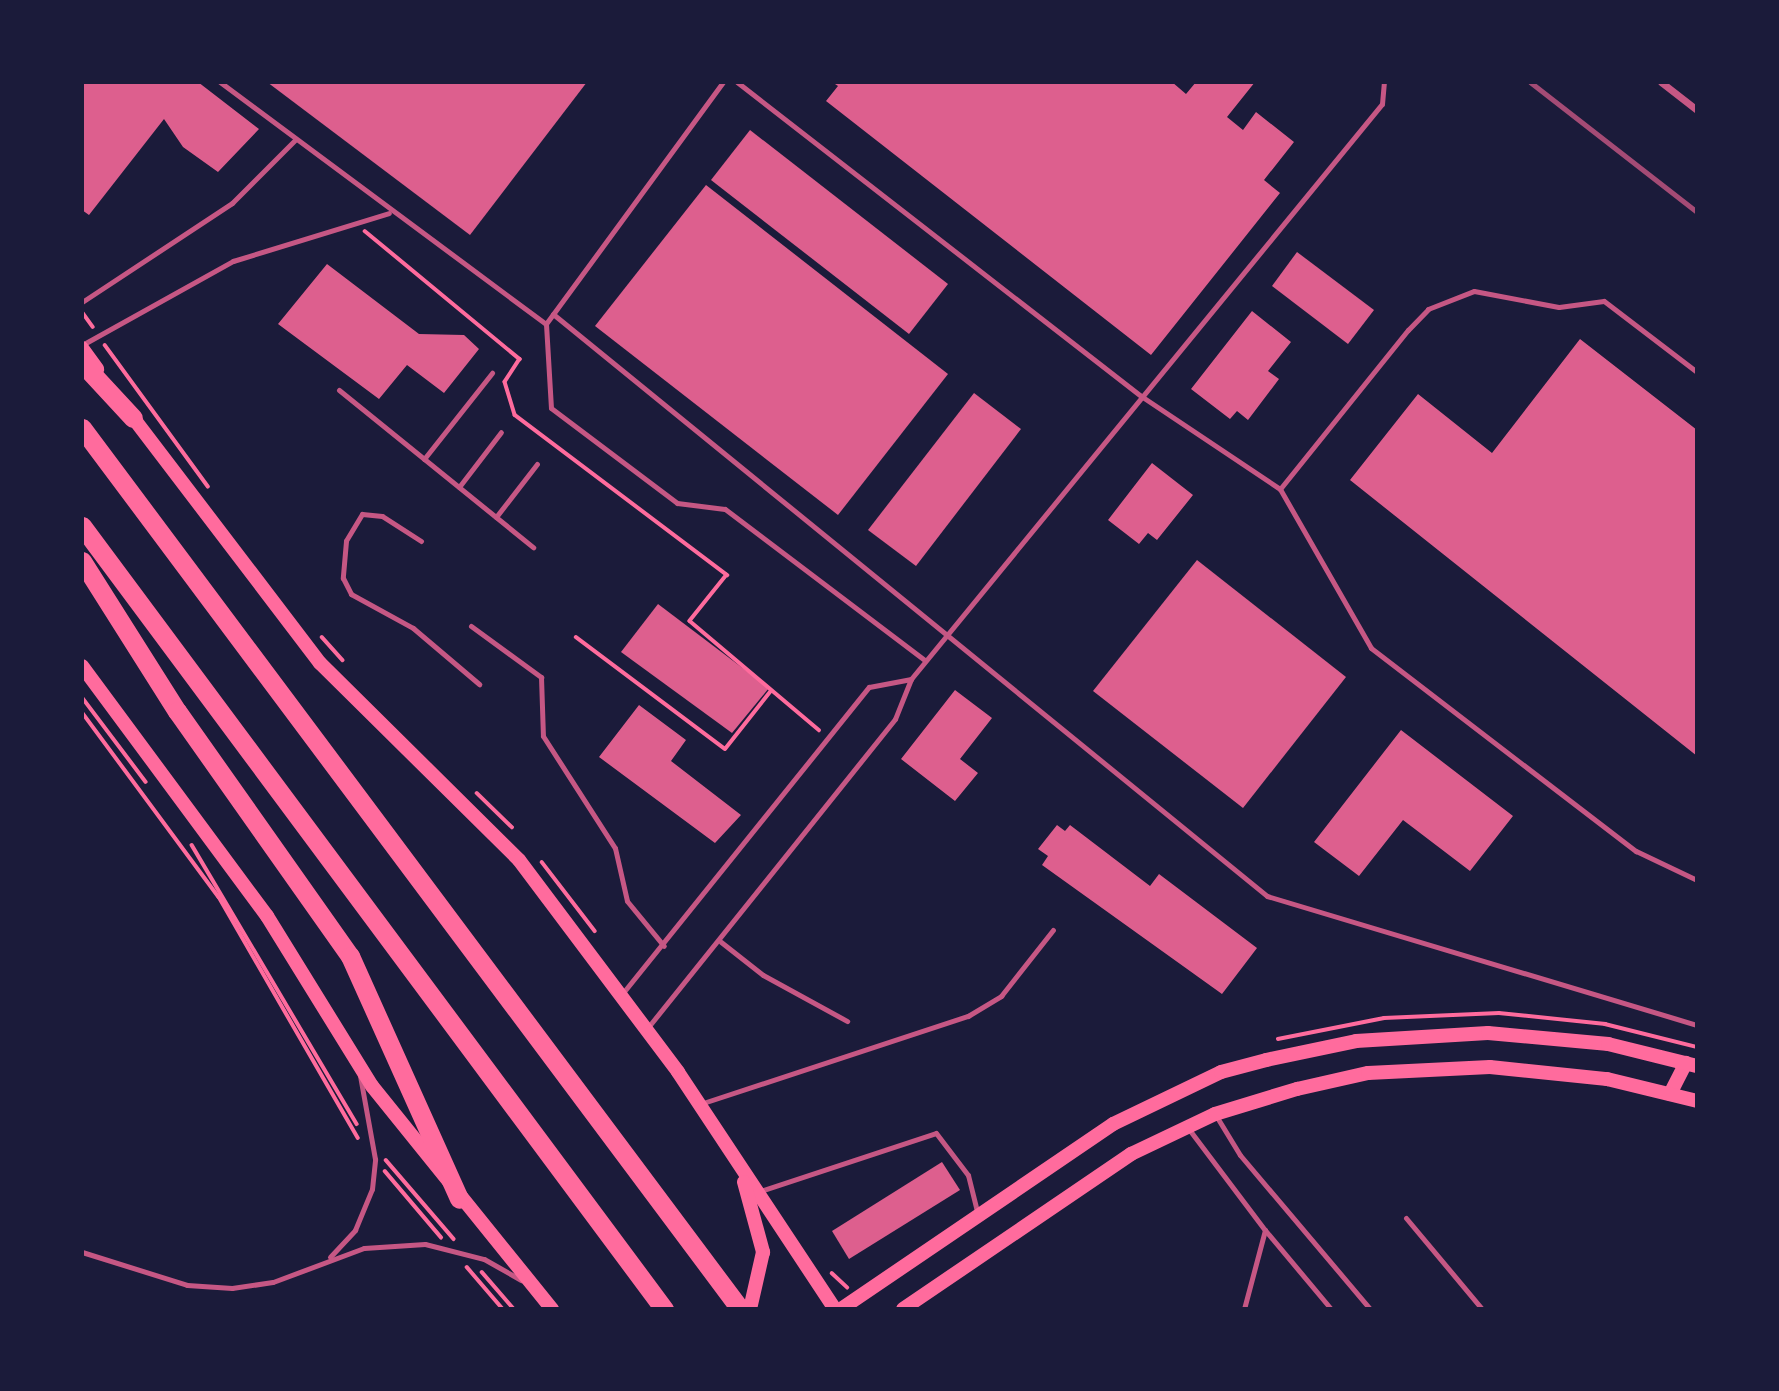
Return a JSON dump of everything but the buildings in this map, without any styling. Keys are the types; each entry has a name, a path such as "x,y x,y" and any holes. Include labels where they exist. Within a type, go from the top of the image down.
{"highway":[{"path":"82,363 133,418"},
{"path":"82,428 740,1309"},
{"path":"82,526 664,1309"},
{"path":"82,561 177,711 344,946 459,1199"}],"main road":[{"path":"82,347 320,663 487,822 700,1104 835,1309"},
{"path":"82,666 267,916 358,1066 459,1199 552,1309"},
{"path":"841,1309 978,1215 1168,1095 1221,1072 1310,1049 1402,1036 1528,1034 1608,1044 1691,1064 1670,1094"},
{"path":"903,1309 1093,1176 1186,1126 1215,1114 1356,1076 1451,1067 1568,1073 1697,1101"},
{"path":"737,1160 763,1252 750,1309"}],"street":[{"path":"1661,82 1697,110"}],"lane":[{"path":"220,82 390,213 546,324"},
{"path":"723,82 546,324 547,391 551,408 677,503 725,509 925,660"},
{"path":"737,82 1141,396 1280,489 1371,648 1636,851 1697,880"},
{"path":"645,1028 658,1023 895,719 911,679 925,660 1381,104 1384,82"},
{"path":"82,302 232,203 295,140"},
{"path":"82,347 233,261 390,213"},
{"path":"1280,489 1408,330 1428,309 1462,294 1497,292 1559,307 1604,302 1697,372"},
{"path":"553,314 948,633 1267,897 1697,1025"},
{"path":"424,459 492,373"},
{"path":"339,390 533,547"},
{"path":"459,487 501,432"},
{"path":"496,517 537,464"},
{"path":"421,541 382,516 362,514 346,541 343,578 351,594 413,628 478,684"},
{"path":"471,626 541,677 543,736 615,848 627,901 664,946"},
{"path":"620,995 664,946 869,687 911,679"},
{"path":"700,1104 968,1016 1001,996 1053,930"},
{"path":"721,942 763,975 846,1021"},
{"path":"324,1261 362,1217 375,1159 358,1066"},
{"path":"1215,1114 1240,1155 1367,1308"},
{"path":"1186,1126 1265,1230 1331,1309"},
{"path":"758,1192 936,1133 968,1175 978,1215"},
{"path":"1406,1217 1482,1309"},
{"path":"1244,1309 1265,1230"},
{"path":"82,1252 209,1288 273,1282 324,1261 384,1245 452,1249 465,1252 536,1291"}],"path":[{"path":"356,224 520,359 505,382 515,415 727,575 690,621 774,687 724,749 576,637"},
{"path":"770,692 829,738"},
{"path":"82,697 154,793"},
{"path":"82,712 219,897 317,1074 375,1159 503,1309"},
{"path":"189,840 259,951 334,1091 373,1144 514,1309"}],"railway":[{"path":"1530,82 1697,212"}]}
